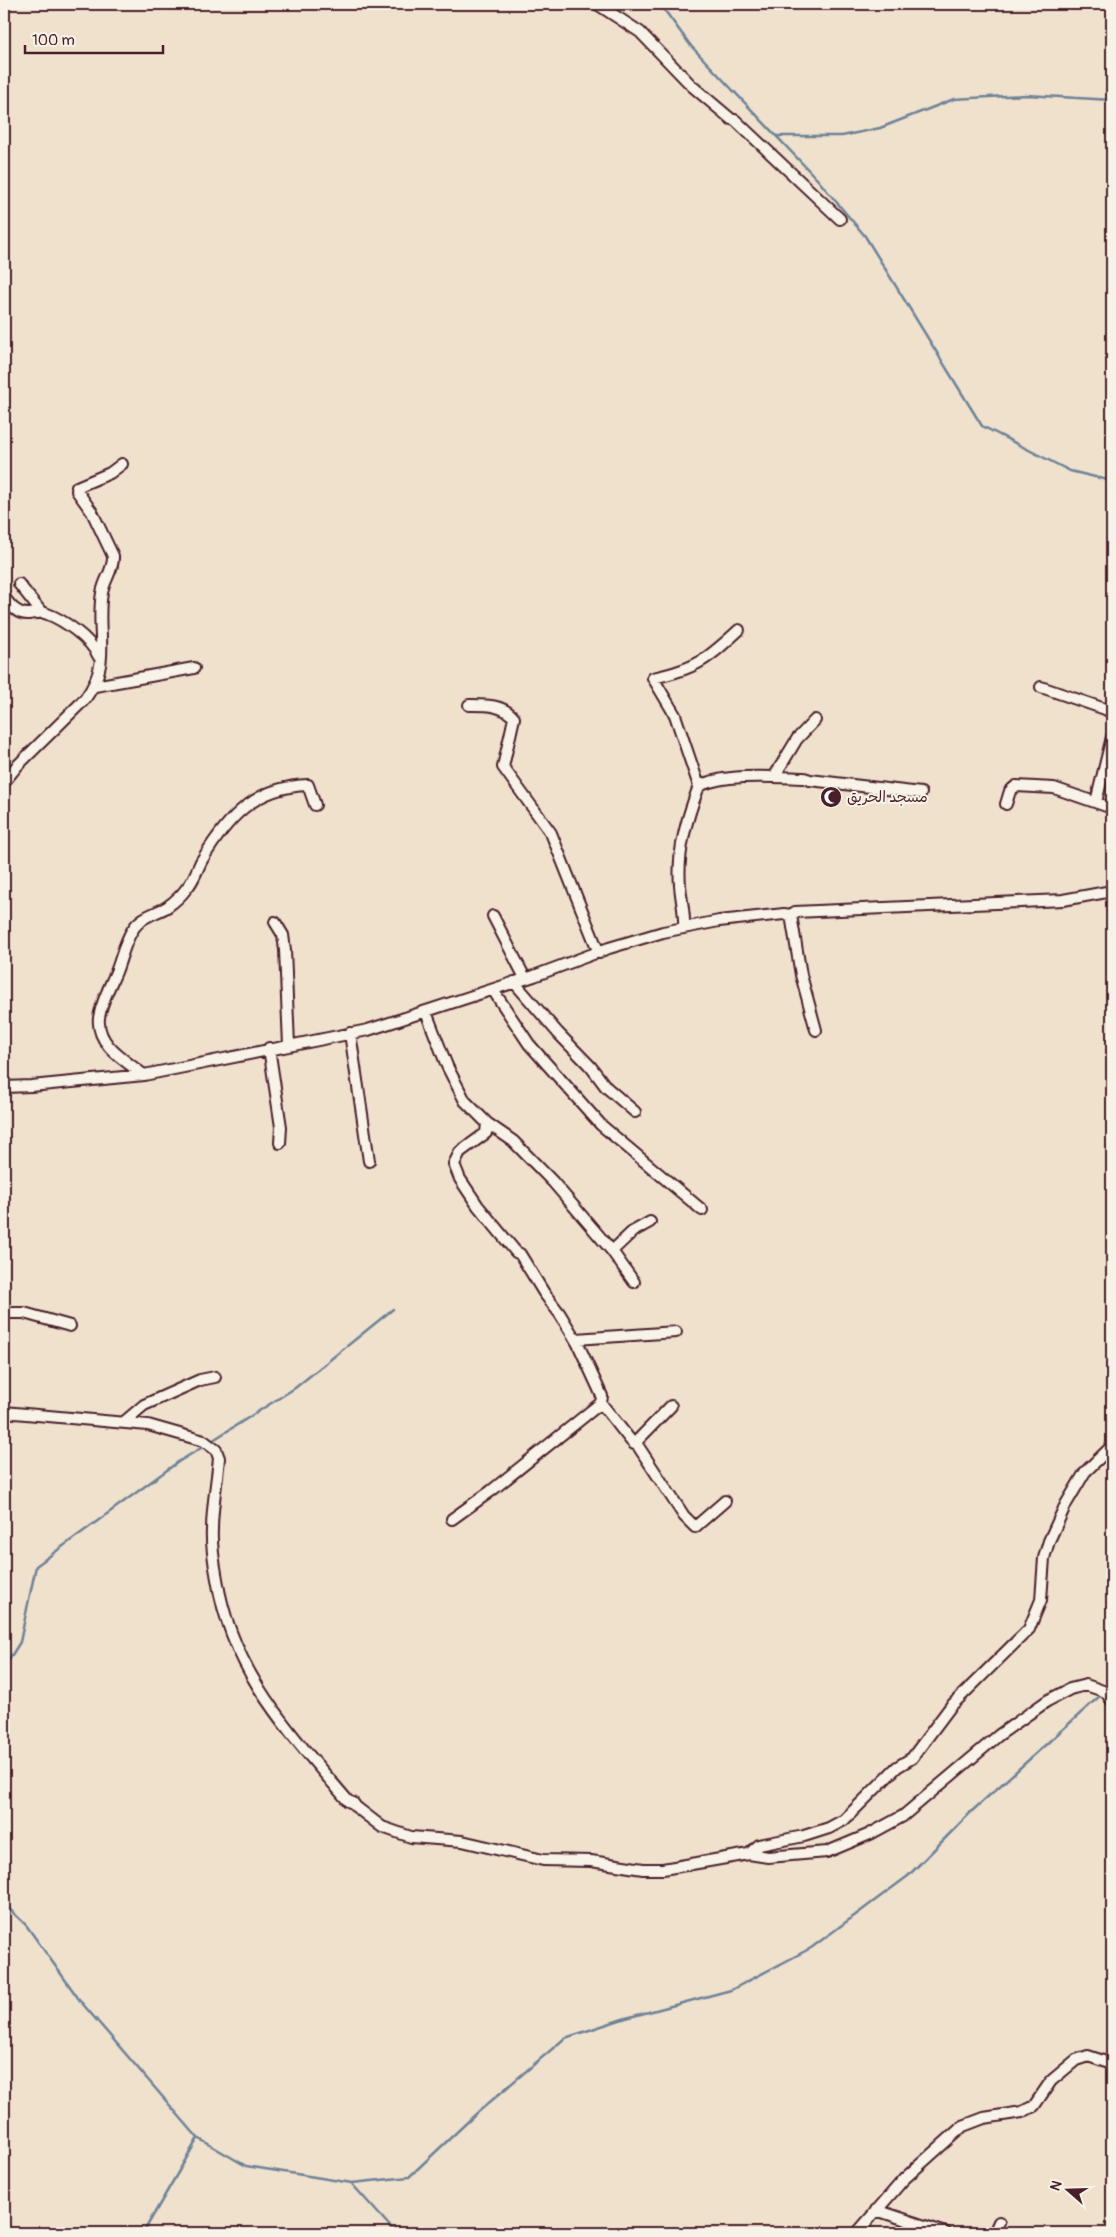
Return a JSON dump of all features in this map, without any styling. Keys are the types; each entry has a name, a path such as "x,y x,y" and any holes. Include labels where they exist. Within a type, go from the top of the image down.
{"street":[{"path":"597,4 640,32 707,101 741,125 840,219"},
{"path":"4,782 17,766 85,699 94,686 102,662 102,593 113,562 92,512 77,489 110,473 122,464"},
{"path":"19,584 42,612 59,619 94,646 102,662"},
{"path":"4,597 13,608 20,612 26,614 42,612"},
{"path":"684,928 685,916 680,885 682,839 699,786 675,715 653,678 674,673 703,662 739,630"},
{"path":"94,686 194,668"},
{"path":"1041,687 1105,708 1112,713"},
{"path":"469,705 491,705 504,709 514,718 503,767 551,833 599,952"},
{"path":"774,778 797,738 815,720"},
{"path":"1096,802 1112,738"},
{"path":"699,786 707,782 804,778 921,793"},
{"path":"144,1075 109,1046 99,1028 99,1017 128,940 137,924 145,917 167,907 179,898 189,887 214,841 249,802 276,790 308,785 315,805"},
{"path":"1006,804 1010,791 1016,786 1054,788 1096,802 1112,810"},
{"path":"4,1087 144,1075 269,1048 289,1046 368,1030 493,990 609,948 684,928 719,921 784,914 791,915 795,912 1063,900 1112,891"},
{"path":"791,915 801,975 816,1030"},
{"path":"494,916 525,978"},
{"path":"275,922 283,935 285,950 289,1046"},
{"path":"514,982 558,1033 591,1067 606,1087 636,1112"},
{"path":"493,990 529,1044 600,1125 702,1210"},
{"path":"426,1012 462,1096 487,1123 513,1141 582,1213 612,1250 634,1282"},
{"path":"350,1033 369,1161"},
{"path":"269,1048 281,1127 280,1144"},
{"path":"452,1519 491,1491 600,1403 602,1396 576,1340 544,1293 532,1270 478,1206 457,1172 454,1164 460,1152 486,1133 487,1123"},
{"path":"612,1250 632,1232 650,1222"},
{"path":"4,1313 24,1313 70,1326"},
{"path":"576,1340 676,1332"},
{"path":"124,1422 144,1405 200,1380 215,1376"},
{"path":"600,1403 634,1444 638,1446 684,1516 695,1527 725,1501"},
{"path":"634,1444 671,1406"},
{"path":"4,1412 124,1422 170,1430 204,1441 216,1450 219,1458 212,1544 219,1592 231,1634 248,1670 278,1718 348,1801 382,1827 411,1837 462,1841 543,1860 591,1861 643,1868 691,1866 749,1854 768,1858 827,1852 902,1816 999,1735 1047,1701 1070,1689 1086,1685 1106,1692 1112,1700"},
{"path":"749,1854 759,1845 804,1836 829,1828 844,1820 897,1767 912,1758 951,1706 1029,1629 1041,1600 1044,1558 1049,1541 1066,1504 1085,1472 1112,1446"},
{"path":"857,2233 904,2179 963,2126 984,2118 1022,2112 1034,2106 1051,2081 1076,2060 1088,2056 1112,2064"},
{"path":"876,2210 946,2233"},
{"path":"994,2233 999,2222"}],"waterway":[{"path":"660,4 691,46 817,179 865,236 982,426 1070,471 1112,481"},
{"path":"776,136 842,136 880,128 954,99 1026,95 1112,100"},
{"path":"210,1442 295,1388 393,1309"},
{"path":"4,1668 20,1642 36,1566 178,1462 206,1445"},
{"path":"4,1904 26,1925 81,2002 198,2138 246,2166 352,2183 409,2177 477,2113 565,2038 626,2018 731,1990 811,1948 908,1876 972,1811 1102,1694"},
{"path":"143,2233 198,2138"},
{"path":"352,2184 396,2233"}],"place":[{"name":"مسجد الحريق","path":"831,797"}]}
